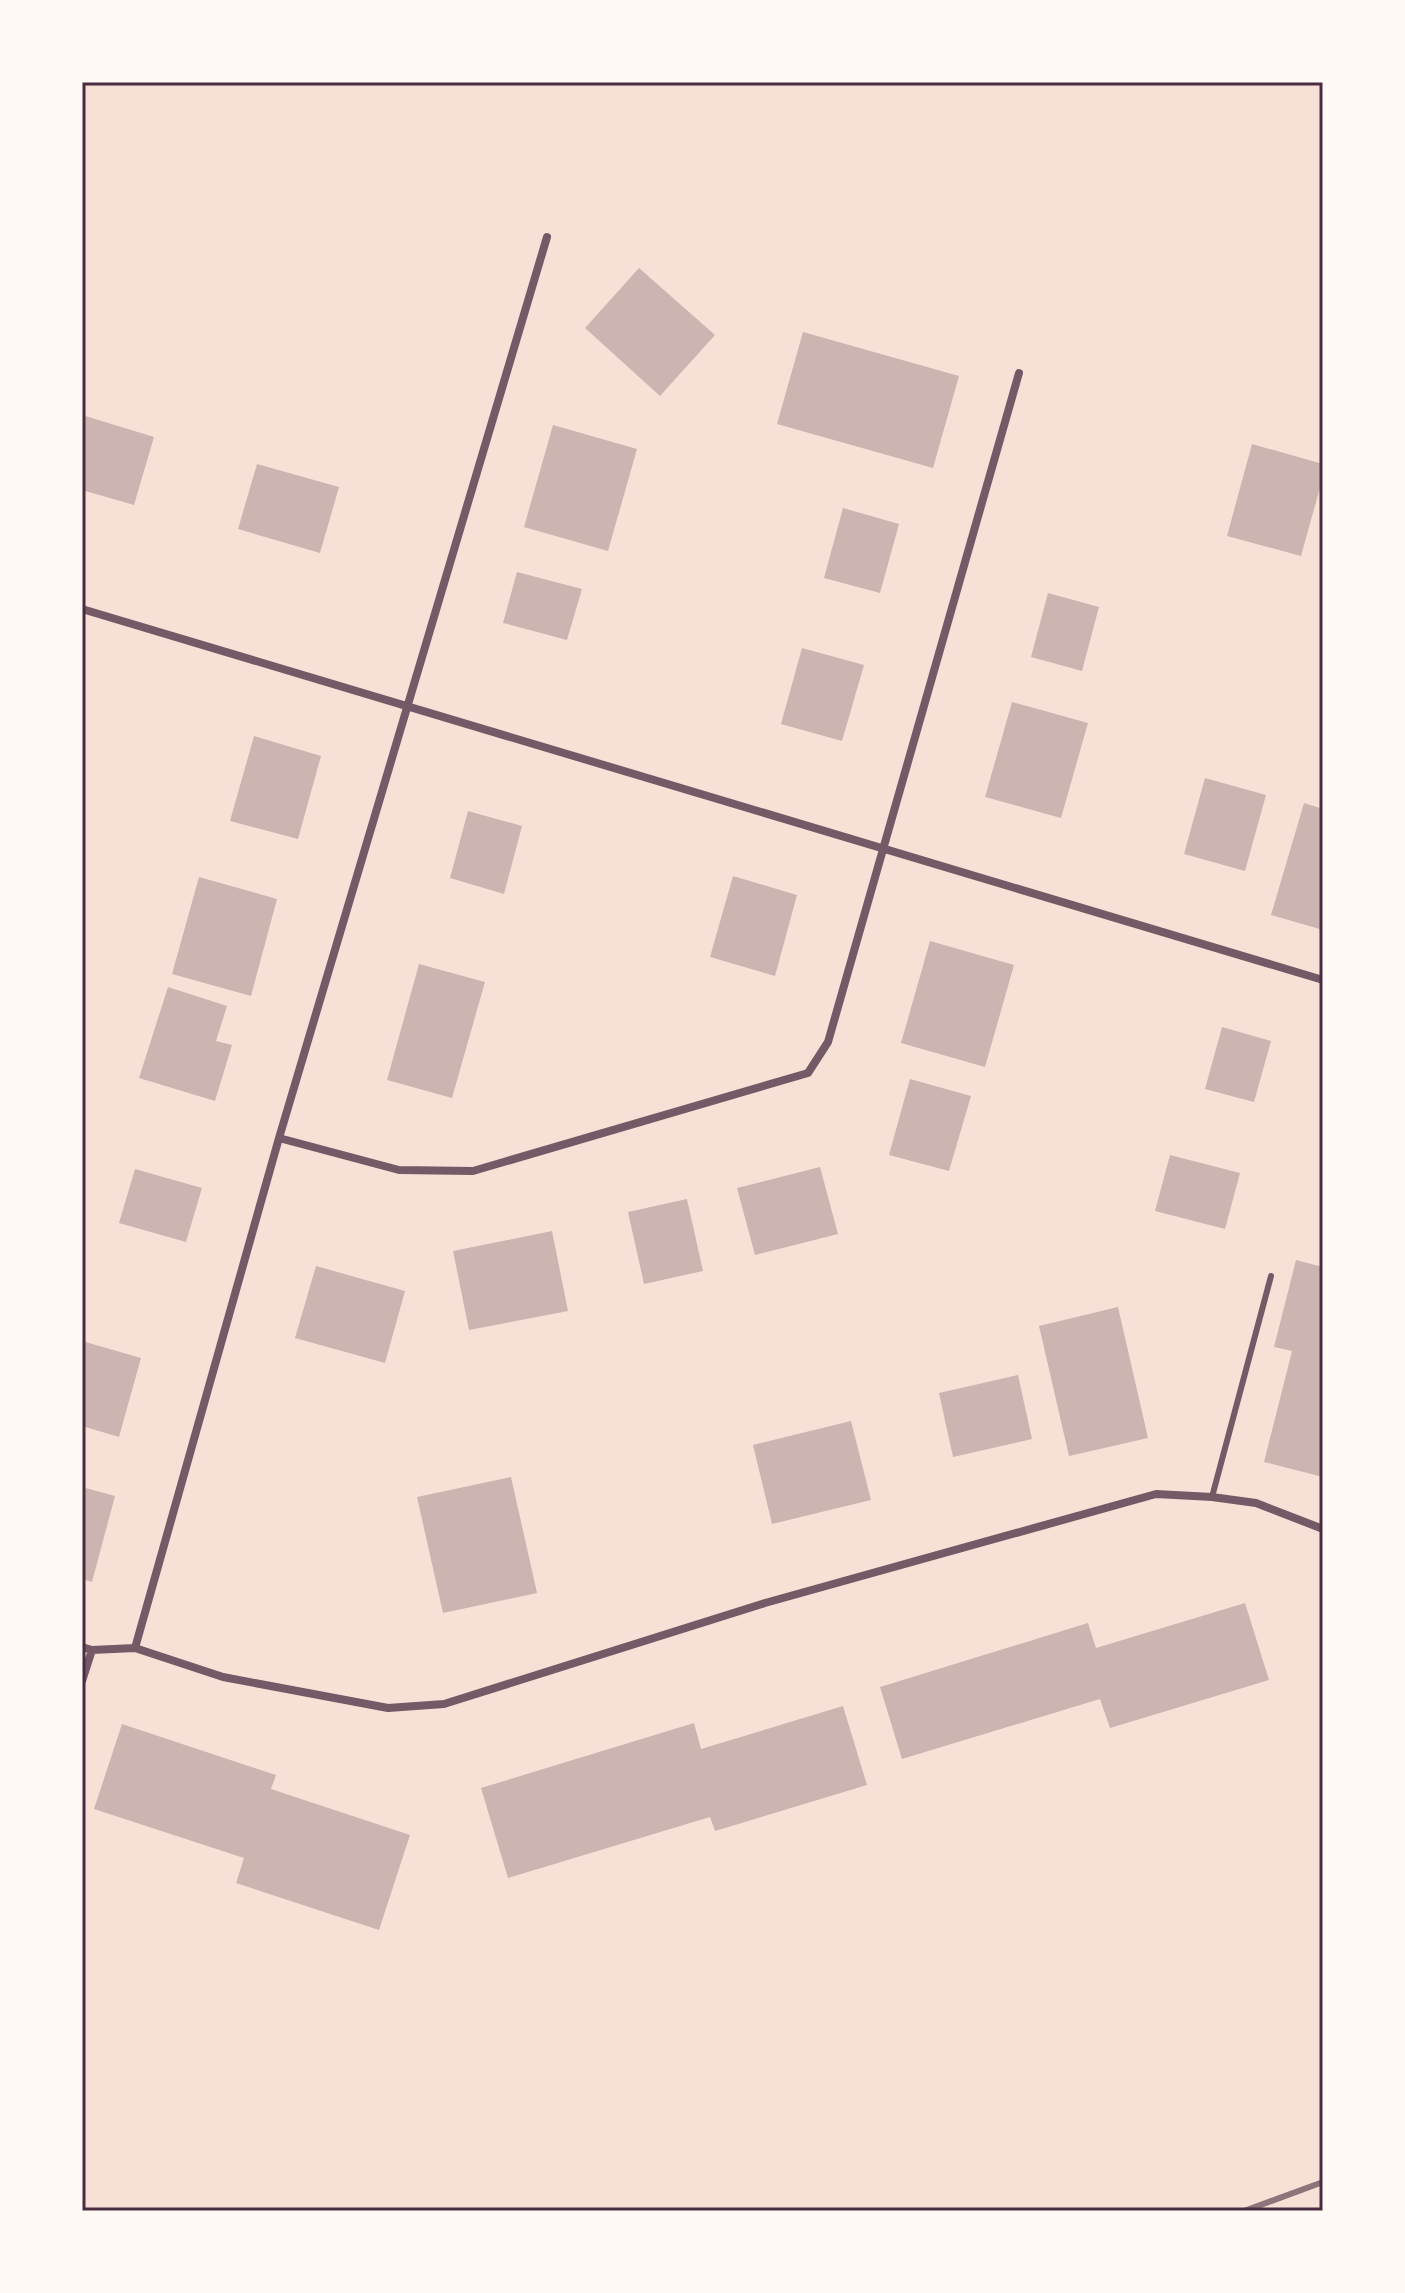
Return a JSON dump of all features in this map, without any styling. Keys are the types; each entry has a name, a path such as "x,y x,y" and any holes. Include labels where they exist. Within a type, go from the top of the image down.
{"street":[{"path":"135,1648 279,1138 547,237"},
{"path":"279,1138 399,1170 473,1171 808,1073 828,1042 1019,373"},
{"path":"82,609 1323,980"},
{"path":"82,1681 87,1648 135,1648 223,1677 388,1708 444,1704 765,1603 1156,1494 1256,1503 1323,1529"}],"lane":[{"path":"1212,1497 1271,1276"}],"building":[{"path":"639,268 715,335 660,396 585,328"},
{"path":"803,332 959,376 933,468 777,424"},
{"path":"82,415 154,437 134,505 82,490"},
{"path":"553,425 637,449 608,551 524,527"},
{"path":"1252,444 1323,464 1323,477 1301,556 1227,536"},
{"path":"257,464 339,487 320,553 238,529"},
{"path":"843,508 899,524 880,593 824,578"},
{"path":"517,572 582,589 567,640 503,623"},
{"path":"1048,593 1099,607 1082,671 1031,657"},
{"path":"802,648 864,665 842,741 781,724"},
{"path":"1012,702 1088,723 1061,818 985,797"},
{"path":"254,736 321,756 298,839 230,821"},
{"path":"1205,778 1266,795 1245,871 1184,854"},
{"path":"1304,803 1323,809 1323,930 1271,915"},
{"path":"468,811 522,826 504,894 450,878"},
{"path":"733,876 797,895 775,976 710,957"},
{"path":"199,877 277,899 251,996 172,974"},
{"path":"930,941 1014,965 985,1067 901,1043"},
{"path":"419,964 485,982 452,1098 387,1080"},
{"path":"168,987 227,1006 216,1041 232,1045 215,1101 139,1078"},
{"path":"1222,1027 1271,1041 1254,1102 1205,1089"},
{"path":"910,1079 971,1096 949,1171 889,1155"},
{"path":"1170,1155 1240,1173 1225,1229 1155,1211"},
{"path":"820,1167 838,1234 755,1255 737,1188"},
{"path":"135,1169 202,1188 186,1242 119,1223"},
{"path":"687,1199 703,1271 644,1284 628,1212"},
{"path":"552,1231 568,1311 469,1330 453,1251"},
{"path":"1296,1260 1323,1267 1323,1477 1264,1462 1292,1351 1274,1347"},
{"path":"316,1266 405,1291 385,1363 295,1338"},
{"path":"1118,1307 1148,1438 1069,1456 1039,1326"},
{"path":"82,1341 141,1358 119,1437 82,1426"},
{"path":"1018,1375 1032,1439 953,1457 939,1393"},
{"path":"851,1421 871,1500 772,1524 753,1445"},
{"path":"511,1477 537,1593 443,1613 417,1497"},
{"path":"82,1487 115,1496 92,1582 82,1579"},
{"path":"1245,1603 1269,1680 1110,1728 1100,1699 902,1759 880,1687 1088,1623 1096,1648"},
{"path":"843,1706 867,1785 715,1831 710,1817 508,1878 481,1788 694,1723 701,1749"},
{"path":"122,1724 276,1775 271,1789 410,1835 379,1930 236,1883 244,1858 94,1809"}],"railway":[{"path":"1244,2211 1323,2182"}]}
